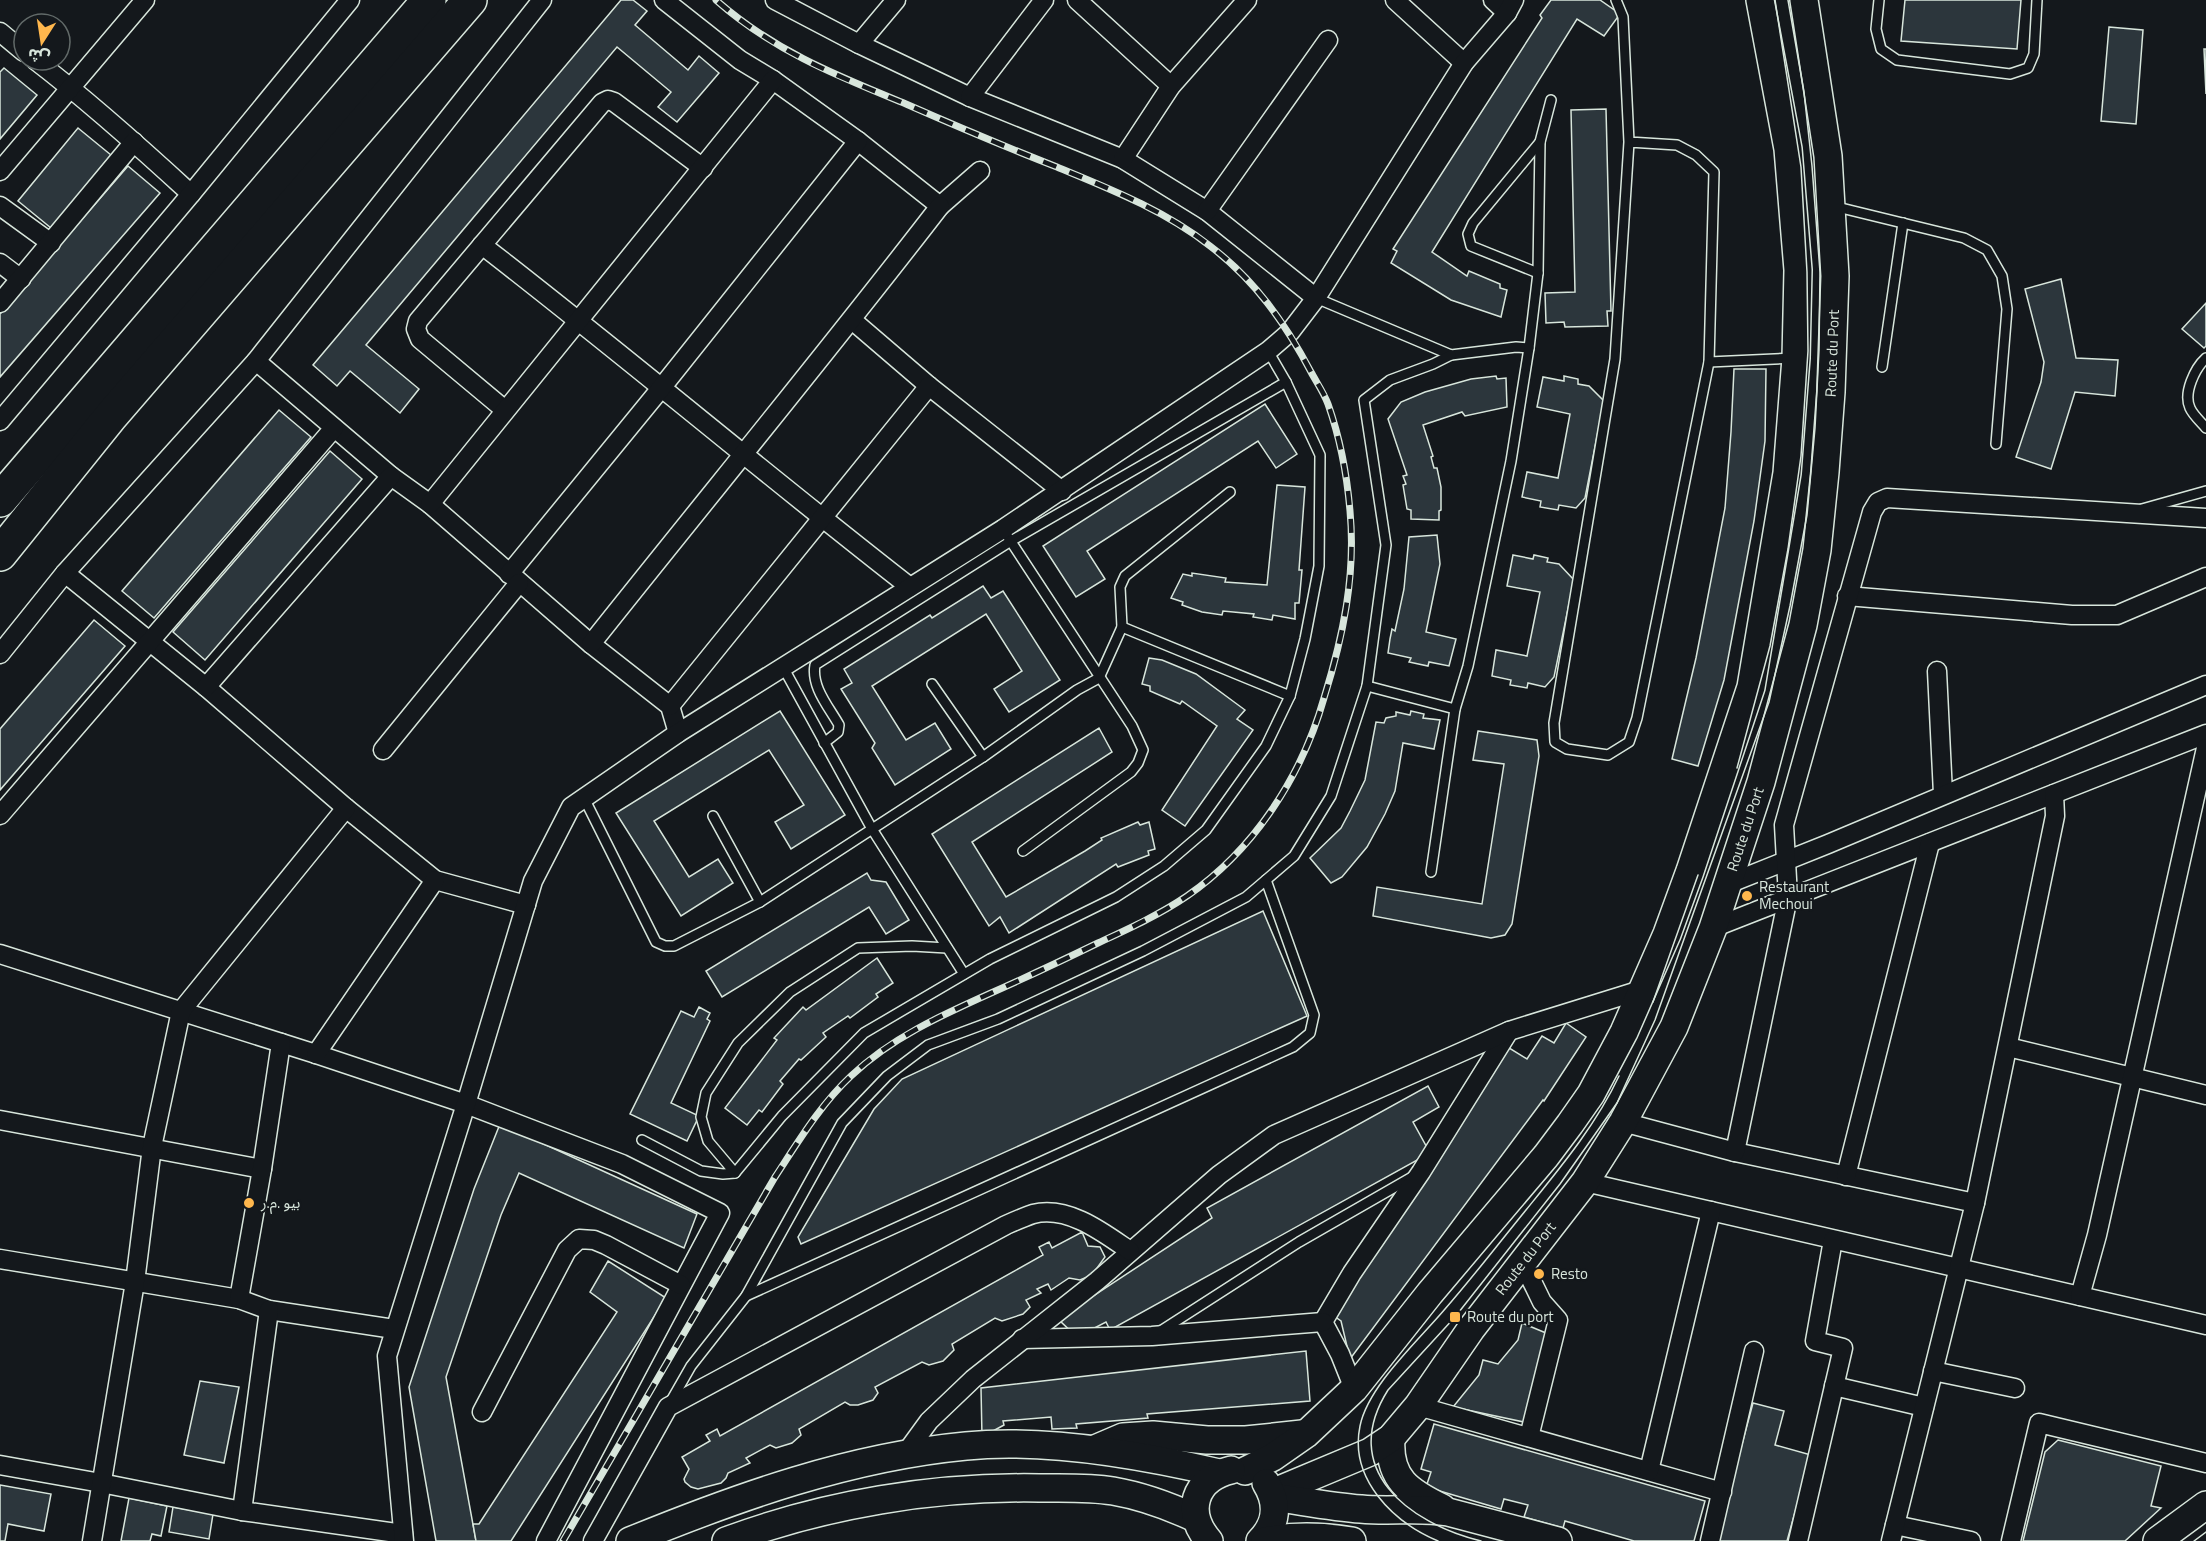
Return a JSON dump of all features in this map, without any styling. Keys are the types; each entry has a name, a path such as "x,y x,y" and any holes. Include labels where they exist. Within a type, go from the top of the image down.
{"highway":[{"path":"0,500 429,0"},
{"path":"0,554 127,397 470,0"}],"main road":[{"path":"1202,1533 1195,1504 1207,1480 1272,1457 1306,1434 1354,1389 1570,1124 1608,1064 1644,989 1686,882 1751,687 1787,473 1796,358 1798,270 1788,149 1760,0"},
{"name":"Route du Port","path":"1273,1495 1370,1452 1391,1438 1418,1406 1471,1329 1585,1182 1623,1122 1674,1027 1713,928 1761,782 1787,690 1803,625 1817,550 1831,392 1835,276 1828,156 1804,0"},
{"path":"1093,1450 1123,1437 1153,1435 1207,1440 1246,1440 1306,1434"},
{"path":"1391,1438 1391,1459 1400,1480 1419,1496 1448,1512"},
{"path":"1207,1440 1225,1456 1232,1471"},
{"path":"630,1541 784,1483 905,1454 968,1446 1030,1446 1093,1450 1256,1475 1273,1495 1275,1509 1274,1522 1262,1541"},
{"path":"726,1541 813,1513 927,1494 1000,1487 1083,1488 1113,1491 1169,1506 1202,1533"},
{"path":"1273,1495 1360,1509 1392,1511 1431,1509 1558,1541"},
{"path":"2157,1541 2206,1505"},
{"path":"1262,1541 1305,1536 1352,1541"}],"street":[{"path":"0,171 145,0"},
{"path":"0,420 191,194 350,0"},
{"path":"0,654 65,573 256,361 542,0"},
{"path":"664,0 740,60 773,80 858,141 940,206"},
{"path":"775,0 970,98 1123,159 1207,211 1316,298"},
{"path":"859,44 896,0"},
{"path":"970,98 1044,0"},
{"path":"1077,0 1171,86"},
{"path":"1395,0 1464,63"},
{"path":"0,1465 242,1511 404,1538 387,1356 533,881 571,807 678,734 910,587 1007,535 1062,491 1268,351 1290,332 1316,298 1464,63 1510,6 1493,0"},
{"path":"1123,159 1171,86 1241,2"},
{"path":"1207,211 1328,40"},
{"path":"50,72 134,142 191,194"},
{"path":"430,504 773,80"},
{"path":"505,410 420,339 416,329 418,321 602,102 608,100 614,102 703,168"},
{"path":"383,750 662,387 858,141"},
{"path":"0,303 134,142"},
{"path":"591,644 742,453 852,320 940,206 980,171"},
{"path":"0,206 51,243"},
{"path":"483,244 580,320 821,518 910,587"},
{"path":"0,263 21,279"},
{"path":"852,320 929,386 1062,491"},
{"path":"256,361 391,476 430,504 591,644 670,706 678,734"},
{"path":"670,706 929,386"},
{"path":"0,815 334,428"},
{"path":"206,687 391,476"},
{"path":"1735,1152 1788,897 1784,825 1847,596 1872,512 1878,502 1887,498 2206,518"},
{"path":"65,573 206,687 346,808 435,880 526,905"},
{"path":"1847,596 2072,615 2117,615 2206,577"},
{"path":"1937,671 1943,795"},
{"path":"1728,884 2206,685"},
{"path":"1713,928 2206,734"},
{"path":"2079,1296 2097,1235 2206,748"},
{"path":"1971,1541 1893,1533 1975,1203 2055,816 2054,794"},
{"path":"92,1541 135,1282 152,1148 181,1011 346,808"},
{"path":"1846,1176 1930,843"},
{"path":"316,1054 435,880"},
{"path":"0,954 466,1104 622,1164 720,1213 546,1541"},
{"path":"905,1454 936,1414 973,1378 1097,1281 1219,1175 1274,1135 1509,1031 1644,989"},
{"path":"1323,1322 1352,1273 1421,1172 1509,1031"},
{"path":"239,1299 262,1169 280,1043"},
{"path":"2008,1047 2206,1095"},
{"path":"0,1120 262,1169"},
{"path":"1623,1122 1735,1152 1975,1203"},
{"path":"1585,1182 2206,1325"},
{"path":"1649,1471 1711,1211"},
{"path":"593,1541 668,1407 1006,1225 1035,1214 1065,1215 1091,1225 1130,1251"},
{"path":"482,1412 567,1250 579,1239 594,1240 606,1245 681,1286"},
{"path":"1798,1541 1843,1348 1815,1341 1833,1240"},
{"path":"0,1259 239,1299 269,1310 394,1329"},
{"path":"1523,1263 1542,1302 1558,1320 1529,1437"},
{"path":"242,1511 269,1310"},
{"path":"1323,1322 1340,1354 1354,1389"},
{"path":"1022,1340 1152,1336 1323,1322"},
{"path":"1710,1541 1754,1351"},
{"path":"1933,1371 2015,1388"},
{"path":"1834,1386 1924,1407"},
{"path":"1418,1406 1722,1492"},
{"path":"2011,1541 2039,1424 2206,1463"}],"lane":[{"path":"1616,0 1623,17 1629,142 1615,358 1554,723 1555,742 1567,749 1608,755 1629,742 1637,718 1709,362 1714,172 1696,155 1677,145 1629,142"},
{"path":"1879,0 1876,29 1881,49 1897,60 2010,74 2028,68 2034,54 2037,0"},
{"path":"1431,873 1455,709 1468,666 1506,484 1529,348 1539,273 1540,142 1551,100"},
{"path":"1539,273 1472,246 1468,234 1473,223 1540,142"},
{"path":"1831,206 1964,238 1987,249 2002,276 2007,309 1996,444"},
{"path":"1882,367 1903,223"},
{"path":"1316,298 1451,355"},
{"path":"668,1407 691,1366 746,1296 843,1123 887,1076 928,1045 998,1019 1143,951 1246,897 1294,856 1331,796 1367,686 1386,545 1364,400 1390,380 1451,355 1516,347 1529,348"},
{"path":"642,1140 701,1172 735,1173 782,1116 864,1033 990,959 1116,897 1164,866 1206,830 1266,746 1290,696 1305,639 1319,566 1320,455 1286,382 1268,351"},
{"path":"1709,362 1796,358"},
{"path":"2206,358 2192,379 2189,397 2190,408 2206,428"},
{"path":"824,743 838,732 839,725 818,688 813,675 815,666 1007,535 1286,382"},
{"path":"2127,512 2206,491"},
{"path":"584,798 656,942 665,946 674,946 760,902 983,757 1077,690 1099,678 1122,627 1120,586 1125,576 1230,492"},
{"path":"1007,535 1132,726 1143,750 1138,763 1131,772 1023,851"},
{"path":"1122,627 1290,696"},
{"path":"783,668 872,829 964,974"},
{"path":"932,684 983,757"},
{"path":"1367,686 1455,709"},
{"path":"713,816 760,902"},
{"path":"746,1296 1293,1047 1310,1034 1314,1015 1266,880"},
{"path":"735,1173 708,1141 701,1117 706,1093 738,1042 790,992 858,948 912,946 947,948"},
{"path":"1152,1336 1299,1242 1421,1172"}],"building":[{"path":"621,0 633,0 647,11 635,25 688,70 699,56 719,73 677,122 658,107 671,92 617,47 366,345 419,389 400,413 350,371 337,386 313,365"},
{"path":"1551,0 1600,0 1620,14 1604,36 1577,19 1432,252 1467,276 1469,271 1500,284 1500,288 1507,290 1501,317 1451,300 1391,263 1397,251 1393,249 1542,18 1540,15"},
{"path":"1905,0 2021,0 2017,49 1901,41"},
{"path":"2109,27 2143,30 2136,124 2101,121"},
{"path":"2204,49 2206,49 2206,94"},
{"path":"4,68 37,95 0,139 0,72"},
{"path":"1606,109 1611,311 1607,311 1608,326 1565,327 1564,322 1546,323 1545,293 1575,292 1571,110"},
{"path":"78,128 111,155 51,228 18,201"},
{"path":"128,166 160,193 0,377 0,314"},
{"path":"2061,279 2076,358 2118,360 2115,396 2075,392 2051,469 2016,457 2041,382 2044,362 2025,289"},
{"path":"2206,303 2206,346 2204,348 2182,329"},
{"path":"1734,369 1766,369 1765,441 1754,521 1724,680 1698,766 1672,759 1696,658 1725,508"},
{"path":"1496,376 1497,379 1506,378 1507,407 1465,416 1462,412 1423,425 1433,456 1431,457 1434,468 1437,468 1441,487 1441,510 1439,520 1411,519 1411,510 1407,509 1403,485 1406,484 1403,476 1407,475 1388,419 1401,402 1425,392 1471,379"},
{"path":"1564,376 1578,379 1578,384 1589,386 1604,401 1585,498 1576,508 1559,505 1558,510 1540,507 1541,501 1522,497 1527,472 1558,478 1570,414 1537,407 1543,377 1564,381"},
{"path":"1265,404 1297,454 1276,468 1258,441 1087,551 1105,579 1076,597 1043,546"},
{"path":"279,410 311,437 154,618 122,591"},
{"path":"330,451 362,479 205,660 173,632"},
{"path":"1277,485 1305,487 1299,570 1302,570 1299,603 1295,603 1295,619 1273,615 1272,620 1253,617 1254,614 1223,611 1222,615 1202,612 1182,605 1183,602 1171,598 1183,574 1192,576 1192,573 1226,578 1225,582 1267,585"},
{"path":"1437,535 1440,564 1426,632 1456,639 1449,666 1429,662 1428,666 1409,662 1411,658 1388,653 1392,629 1395,631 1404,589 1409,537"},
{"path":"1513,555 1533,559 1534,555 1548,558 1547,562 1559,564 1574,580 1554,677 1545,687 1528,683 1527,688 1510,685 1511,680 1492,676 1496,650 1527,656 1540,592 1507,586"},
{"path":"983,586 991,598 1003,591 1060,680 1009,712 994,689 1022,671 986,614 872,686 906,740 935,723 951,749 895,785 872,748 875,743 841,689 852,683 844,669 930,615 932,618"},
{"path":"94,620 125,646 0,790 0,729"},
{"path":"1149,658 1162,660 1196,674 1245,710 1237,719 1253,730 1185,826 1162,810 1217,726 1182,701 1180,704 1150,691 1150,686 1142,684"},
{"path":"780,711 845,815 791,849 775,822 804,805 769,750 654,821 689,877 718,859 733,883 681,916 616,813"},
{"path":"1411,711 1424,714 1423,718 1440,720 1434,749 1403,743 1395,791 1385,814 1367,847 1342,877 1331,883 1310,858 1341,828 1350,811 1365,780 1376,722 1384,723 1386,718 1396,716 1396,712 1410,715"},
{"path":"1099,728 1112,752 972,842 1006,897 1085,851 1102,840 1101,838 1138,822 1140,825 1149,822 1155,849 1148,851 1149,855 1118,867 1116,864 1009,933 1000,917 989,926 932,834"},
{"path":"1478,731 1537,740 1539,756 1512,924 1505,935 1491,938 1373,916 1377,887 1482,904 1504,764 1473,760"},
{"path":"867,873 871,880 886,882 909,920 886,934 869,907 722,997 706,971"},
{"path":"1263,911 1307,1016 801,1244 798,1237 874,1109 902,1079"},
{"path":"877,958 893,983 876,994 878,997 850,1018 848,1016 823,1033 826,1037 801,1060 799,1059 780,1081 783,1084 762,1112 759,1110 747,1125 725,1108 777,1040 774,1038 803,1007 806,1010"},
{"path":"699,1007 710,1013 707,1019 710,1021 671,1103 699,1116 687,1141 630,1114 681,1011 694,1017"},
{"path":"1566,1023 1586,1037 1544,1101 1350,1359 1341,1321 1331,1314 1506,1046 1527,1059 1542,1036 1554,1043"},
{"path":"1428,1086 1439,1107 1413,1122 1430,1153 1110,1330 1106,1322 1077,1337 1058,1319 1212,1218 1207,1208"},
{"path":"500,1124 697,1214 684,1248 519,1173 501,1215 446,1377 476,1541 436,1541 409,1387 474,1189"},
{"path":"1082,1232 1088,1246 1100,1247 1105,1257 1092,1275 1080,1280 1069,1278 1051,1290 1048,1284 1037,1289 1041,1293 1026,1300 1030,1307 1023,1314 1002,1321 995,1318 952,1344 954,1350 943,1361 929,1365 922,1362 875,1387 878,1393 873,1400 858,1405 845,1402 799,1429 801,1435 792,1443 776,1448 770,1445 746,1458 750,1463 728,1473 721,1483 698,1489 685,1482 684,1479 689,1469 682,1457 710,1441 706,1435 717,1429 720,1436 1043,1255 1039,1247 1049,1242 1052,1248"},
{"path":"608,1261 666,1298 511,1541 476,1541 473,1524 479,1524 617,1312 590,1292"},
{"path":"1522,1323 1546,1333 1524,1422 1453,1407 1479,1375 1483,1360 1498,1364 1518,1340"},
{"path":"1306,1351 1310,1401 1147,1414 1148,1418 1076,1424 1077,1428 1052,1429 1051,1417 1003,1421 1004,1425 982,1437 981,1388"},
{"path":"200,1381 239,1387 224,1463 184,1455"},
{"path":"1753,1403 1784,1411 1775,1445 1811,1455 1787,1541 1716,1541"},
{"path":"1434,1424 1705,1501 1694,1541 1634,1541 1565,1521 1563,1528 1524,1517 1528,1505 1504,1499 1501,1509 1426,1487 1431,1472 1421,1469"},
{"path":"2058,1440 2161,1466 2151,1506 2161,1508 2125,1541 2023,1541 2045,1452"},
{"path":"0,1485 51,1494 44,1531 8,1524 5,1541 0,1541"},
{"path":"129,1498 167,1506 161,1536 152,1534 150,1541 121,1541"},
{"path":"173,1507 213,1514 209,1539 169,1532"}],"tram line":[{"path":"1737,768 1770,646 1788,549 1801,456 1808,351 1807,272 1801,167 1775,0"},
{"path":"1481,1541 1454,1533 1429,1521 1406,1506 1388,1488 1376,1468 1371,1444 1375,1418 1388,1390 1455,1317 1560,1184 1617,1103 1655,1020 1769,702 1807,515 1819,350 1820,272 1812,166 1804,92 1788,0"},
{"path":"1653,1002 1698,875"},
{"path":"1438,1541 1405,1522 1378,1496 1368,1481 1361,1464 1358,1445 1360,1426 1365,1411 1373,1395 1396,1364 1466,1285 1564,1162 1600,1112 1619,1076"},
{"path":"2194,1541 2206,1532"}],"railway":[{"path":"563,1541 775,1177 810,1124 840,1087 866,1062 918,1028 1132,927 1176,903 1234,857 1254,834 1289,783 1315,727 1337,652 1349,582 1351,559 1349,497 1339,443 1328,404 1301,354 1268,303 1226,259 1192,233 1136,201 855,83 806,60 760,34 716,0"}],"place":[{"name":"Restaurant Mechoui","path":"1747,896"},
{"name":"بيو .م.ر","path":"249,1203"},
{"name":"Resto","path":"1539,1274"},
{"name":"Route du port","path":"1455,1317"}]}
